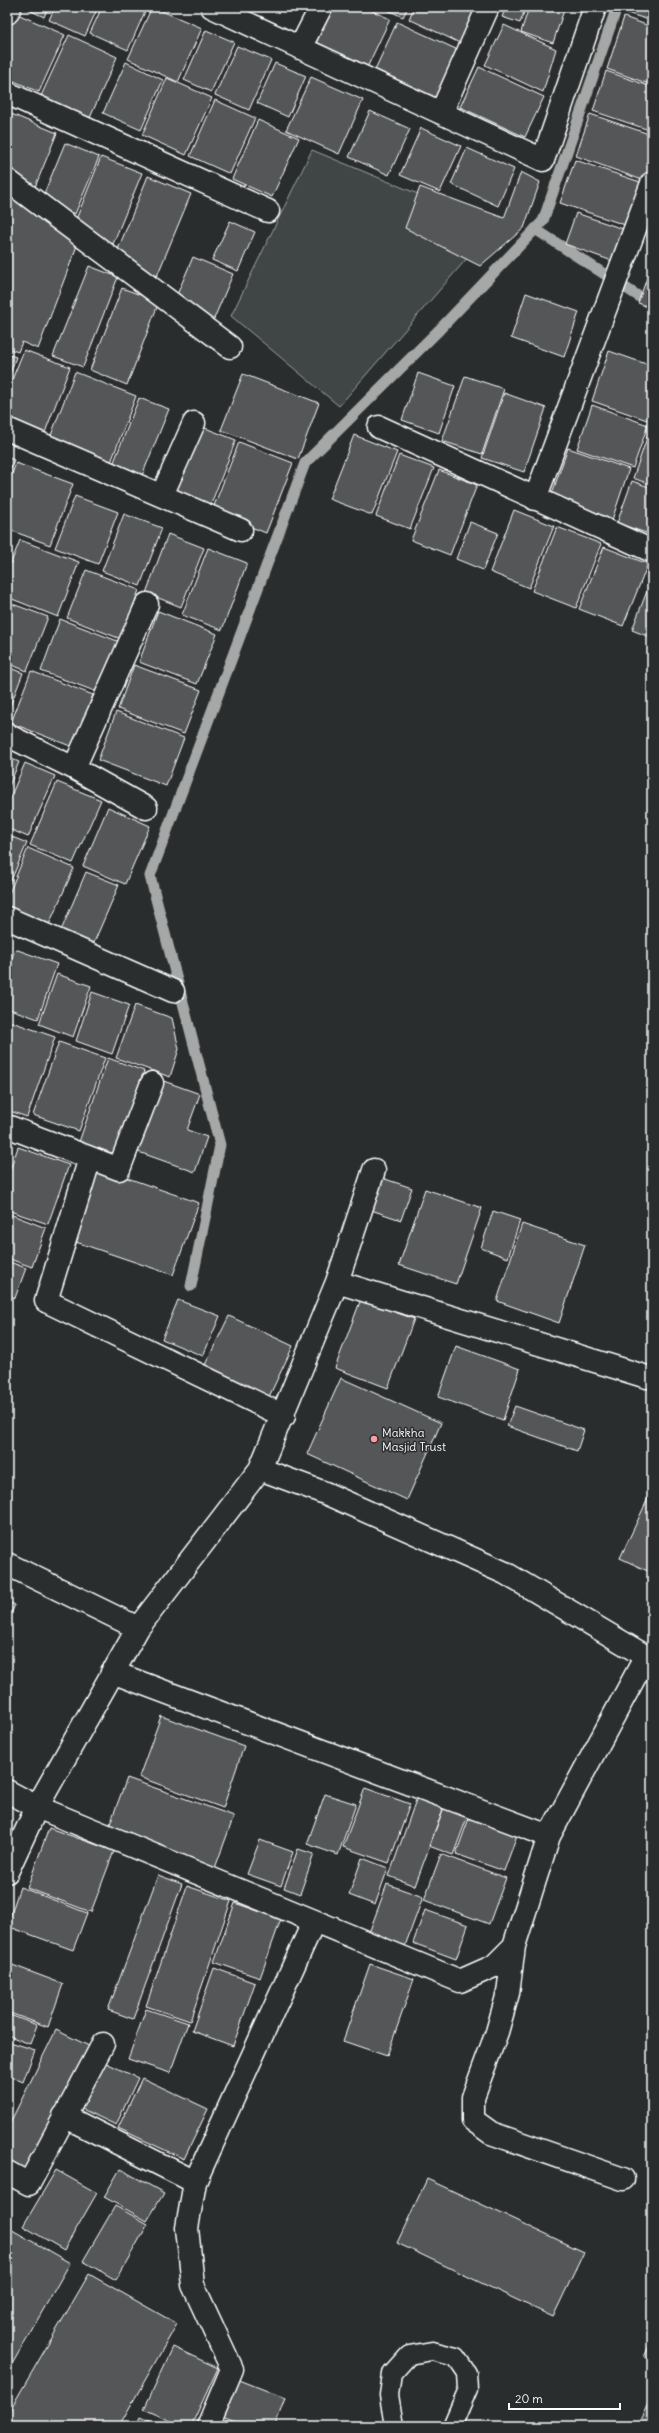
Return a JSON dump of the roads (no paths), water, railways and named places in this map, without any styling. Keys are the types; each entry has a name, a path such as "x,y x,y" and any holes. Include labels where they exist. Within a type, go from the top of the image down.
{"street":[{"path":"7,13 10,7"},
{"path":"212,7 543,160 595,7"},
{"path":"300,48 322,7"},
{"path":"441,113 488,7"},
{"path":"8,95 268,211"},
{"path":"7,180 230,347"},
{"path":"535,499 652,184"},
{"path":"162,495 194,423"},
{"path":"379,427 652,551"},
{"path":"7,429 241,530"},
{"path":"74,768 147,604"},
{"path":"7,735 74,768 146,808"},
{"path":"7,918 173,991"},
{"path":"7,1126 119,1169 152,1082"},
{"path":"90,1158 46,1301 284,1416"},
{"path":"7,1872 37,1807 138,1628 260,1469 284,1416 338,1282 374,1170"},
{"path":"338,1282 647,1377"},
{"path":"260,1469 325,1493 505,1573 648,1659 549,1836 514,1946 508,1993 497,2032 473,2097 473,2120 491,2133 623,2178"},
{"path":"7,1564 138,1628"},
{"path":"112,1672 549,1836"},
{"path":"7,1791 37,1807 460,1981 494,1966 514,1946"},
{"path":"208,2426 232,2369 193,2285 187,2228 195,2182 314,1920"},
{"path":"7,2172 29,2184 103,2044"},
{"path":"64,2116 195,2182"}],"lane":[{"path":"394,2426 389,2395 392,2374 409,2355 432,2351 456,2357 467,2373 468,2389 452,2426"}],"waterway":[{"path":"191,1286 220,1145 150,876 305,463 439,330 543,221 617,7"},
{"path":"535,229 652,305"}],"place":[{"name":"Makkha Masjid Trust","path":"374,1439"}]}
